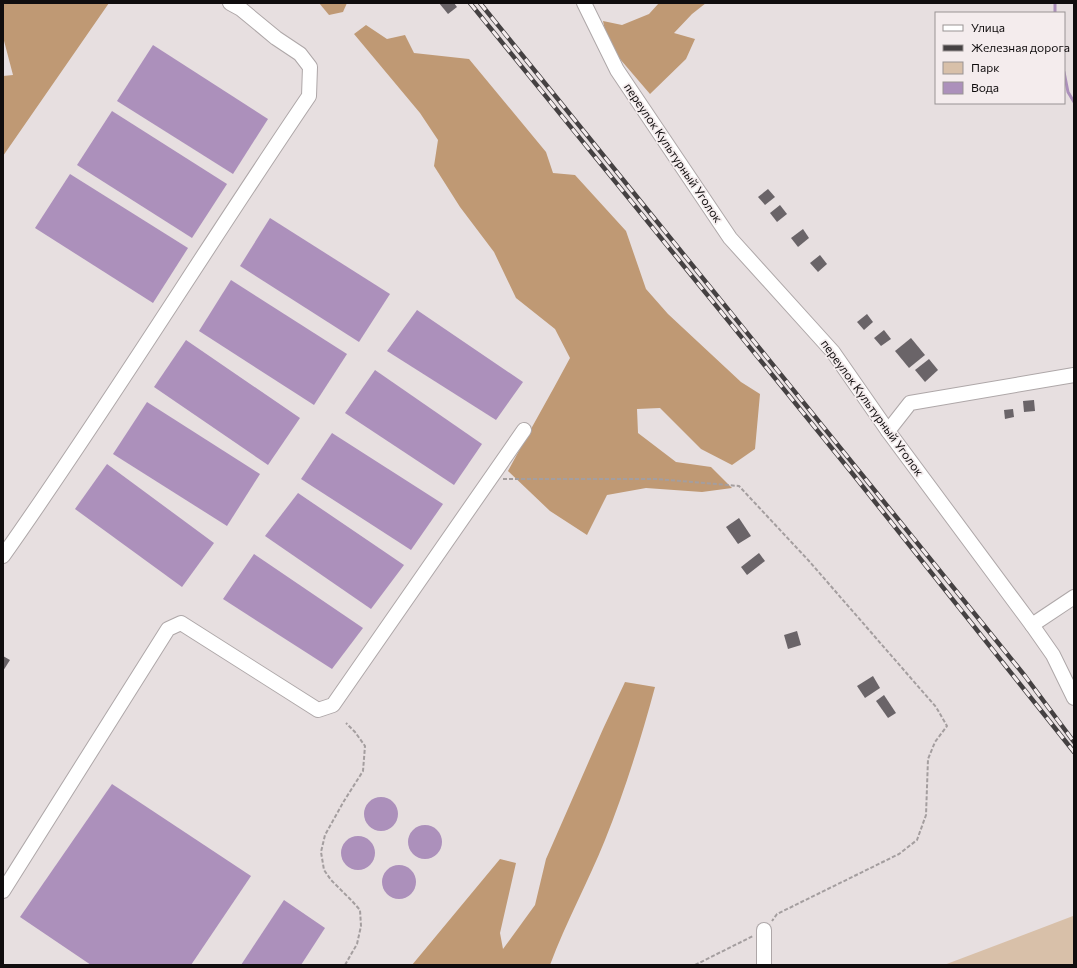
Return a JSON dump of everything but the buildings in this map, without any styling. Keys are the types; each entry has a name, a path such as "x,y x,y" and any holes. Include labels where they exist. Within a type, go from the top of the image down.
{"street":[{"path":"3,556 105,408 177,294 309,96 310,67 300,54 276,38 241,9 230,3"},
{"name":"переулок Культурный Уголок","path":"584,3 617,70 730,238 833,352 888,431 1053,655 1074,698"},
{"path":"888,431 910,404 1074,375"},
{"path":"3,890 168,629 181,623 318,710 333,705 524,430"},
{"path":"1032,625 1074,597"},
{"path":"764,930 764,965"}],"path":[{"path":"490,479 657,479 739,486 809,561 936,707 947,726 935,742 928,759 926,815 917,840 900,854 777,914 764,930 696,965"},
{"path":"345,965 357,944 361,926 360,910 331,880 324,870 321,852 325,835 363,771 365,746 355,732 346,723"}],"green space":[{"path":"1073,916 1074,965 944,965"}],"shaded area":[{"path":"3,3 109,3 3,156 3,76 13,75 3,37"},
{"path":"319,3 347,3 343,12 329,15"},
{"path":"659,3 706,3 692,14 674,33 695,39 686,59 650,94 608,45 603,21 622,25 649,14"},
{"path":"366,25 387,39 405,35 414,53 469,59 546,152 553,173 575,175 626,231 646,289 668,314 741,382 760,394 755,449 732,465 701,449 660,408 637,409 638,433 676,462 711,467 732,488 702,492 646,488 607,495 587,535 550,511 508,471 570,358 555,329 516,298 494,252 460,207 434,166 438,140 420,113 354,34"},
{"path":"625,682 655,687 632,764 612,821 550,965 412,965 500,859 516,863 500,933 503,949 535,905 546,859"}],"water":[{"path":"153,45 268,119 233,174 117,101"},
{"path":"112,111 227,184 192,238 77,165"},
{"path":"70,174 188,248 153,303 35,228"},
{"path":"270,218 390,294 359,342 240,266"},
{"path":"231,280 347,354 314,405 199,331"},
{"path":"417,310 523,382 496,420 387,351"},
{"path":"186,340 300,418 268,465 154,387"},
{"path":"375,370 482,444 454,485 345,413"},
{"path":"147,402 260,474 227,526 113,454"},
{"path":"332,433 443,504 411,550 301,479"},
{"path":"107,464 214,543 182,587 75,509"},
{"path":"298,493 404,565 371,609 265,536"},
{"path":"254,554 363,628 332,669 223,599"},
{"path":"112,784 251,876 191,965 91,965 20,917"},
{"path":"378,797 384,797 388,798 395,804 398,814 397,821 391,828 384,831 378,831 374,830 367,824 364,817 364,811 365,807 371,800"},
{"path":"425,825 437,830 442,842 437,854 425,859 413,854 408,842 413,830"},
{"path":"355,836 361,836 365,837 372,843 375,853 374,860 368,867 361,870 355,870 351,869 344,863 341,856 341,850 342,846 348,839"},
{"path":"396,865 402,865 406,866 413,872 416,882 415,889 409,896 402,899 396,899 392,898 385,892 382,885 382,879 383,875 389,868"},
{"path":"284,900 325,928 301,965 241,965"}],"waterway":[{"path":"1055,3 1055,12"},
{"path":"1065,77 1068,92 1074,102"}],"railway":[{"path":"470,3 852,473 1074,752"},
{"path":"480,3 1025,676 1074,742"}]}
